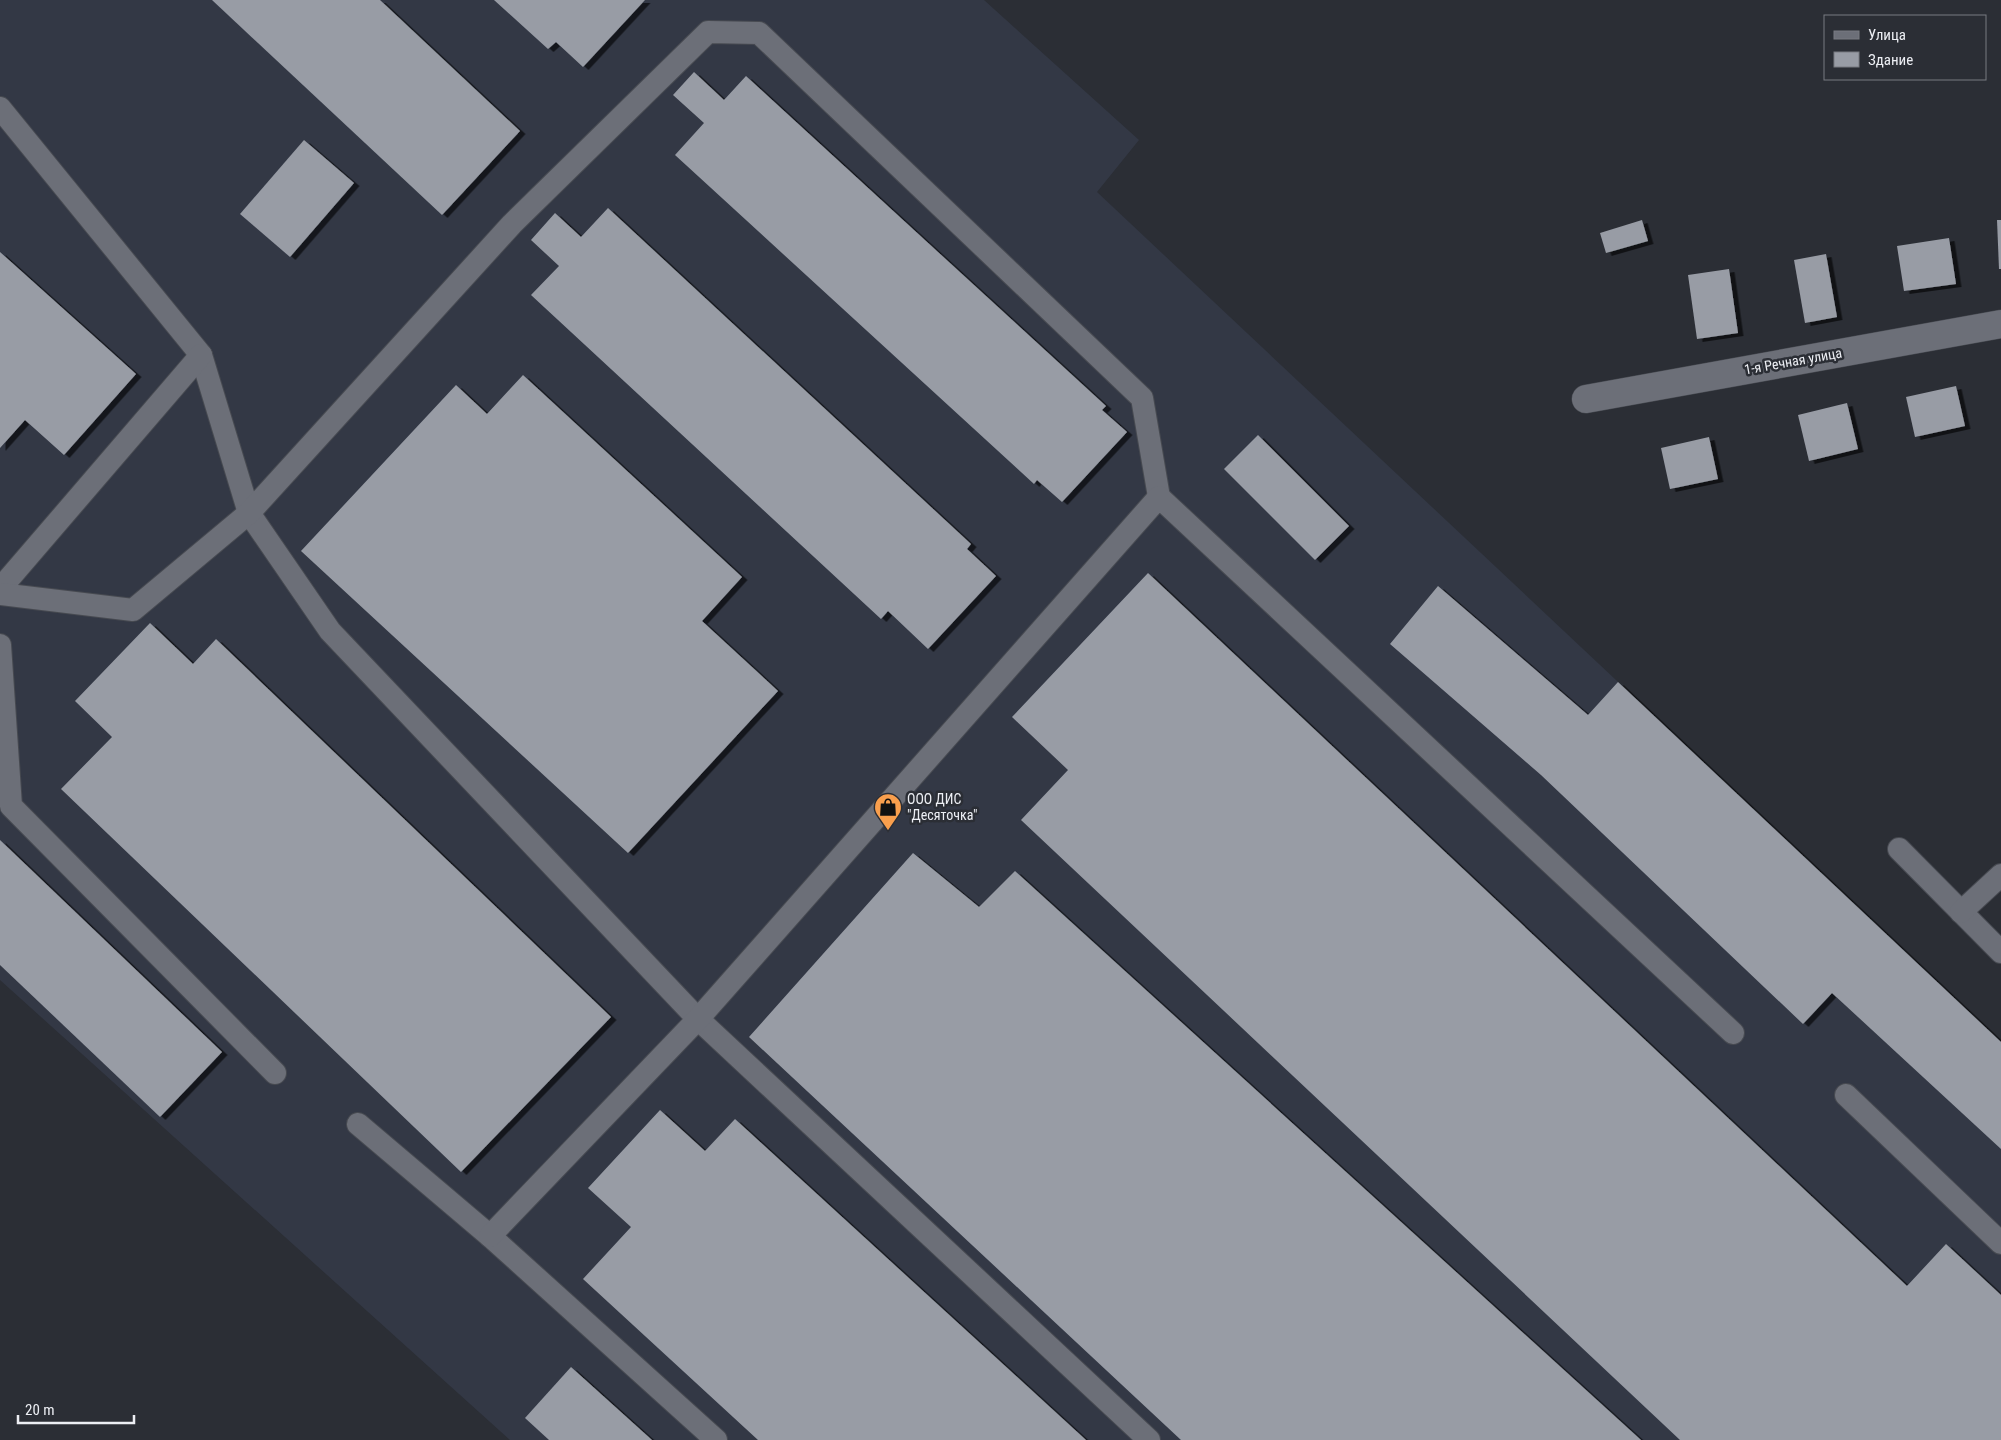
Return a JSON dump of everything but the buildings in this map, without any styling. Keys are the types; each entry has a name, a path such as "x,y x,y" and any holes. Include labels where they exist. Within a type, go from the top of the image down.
{"street":[{"name":"1-я Речная улица","path":"1586,398 2001,324"}],"lane":[{"path":"0,594 133,610 248,513 512,224 708,32 759,33 1142,398 1159,497 1733,1033"},
{"path":"0,108 201,355 248,513 330,631 698,1018 1149,1440"},
{"path":"0,589 201,355"},
{"path":"490,1236 698,1018 1159,497"},
{"path":"0,645 12,806 275,1073"},
{"path":"1899,850 2001,952"},
{"path":"1961,912 2001,874"},
{"path":"1846,1095 2001,1243"},
{"path":"358,1124 490,1236 716,1440"}],"shaded area":[{"name":"ООО ДИС \"Десяточка\"","path":"0,0 984,0 1139,140 1097,192 2001,1042 2001,1440 510,1440 0,980"}],"place":[{"name":"ООО ДИС \"Десяточка\"","path":"888,831"}]}
